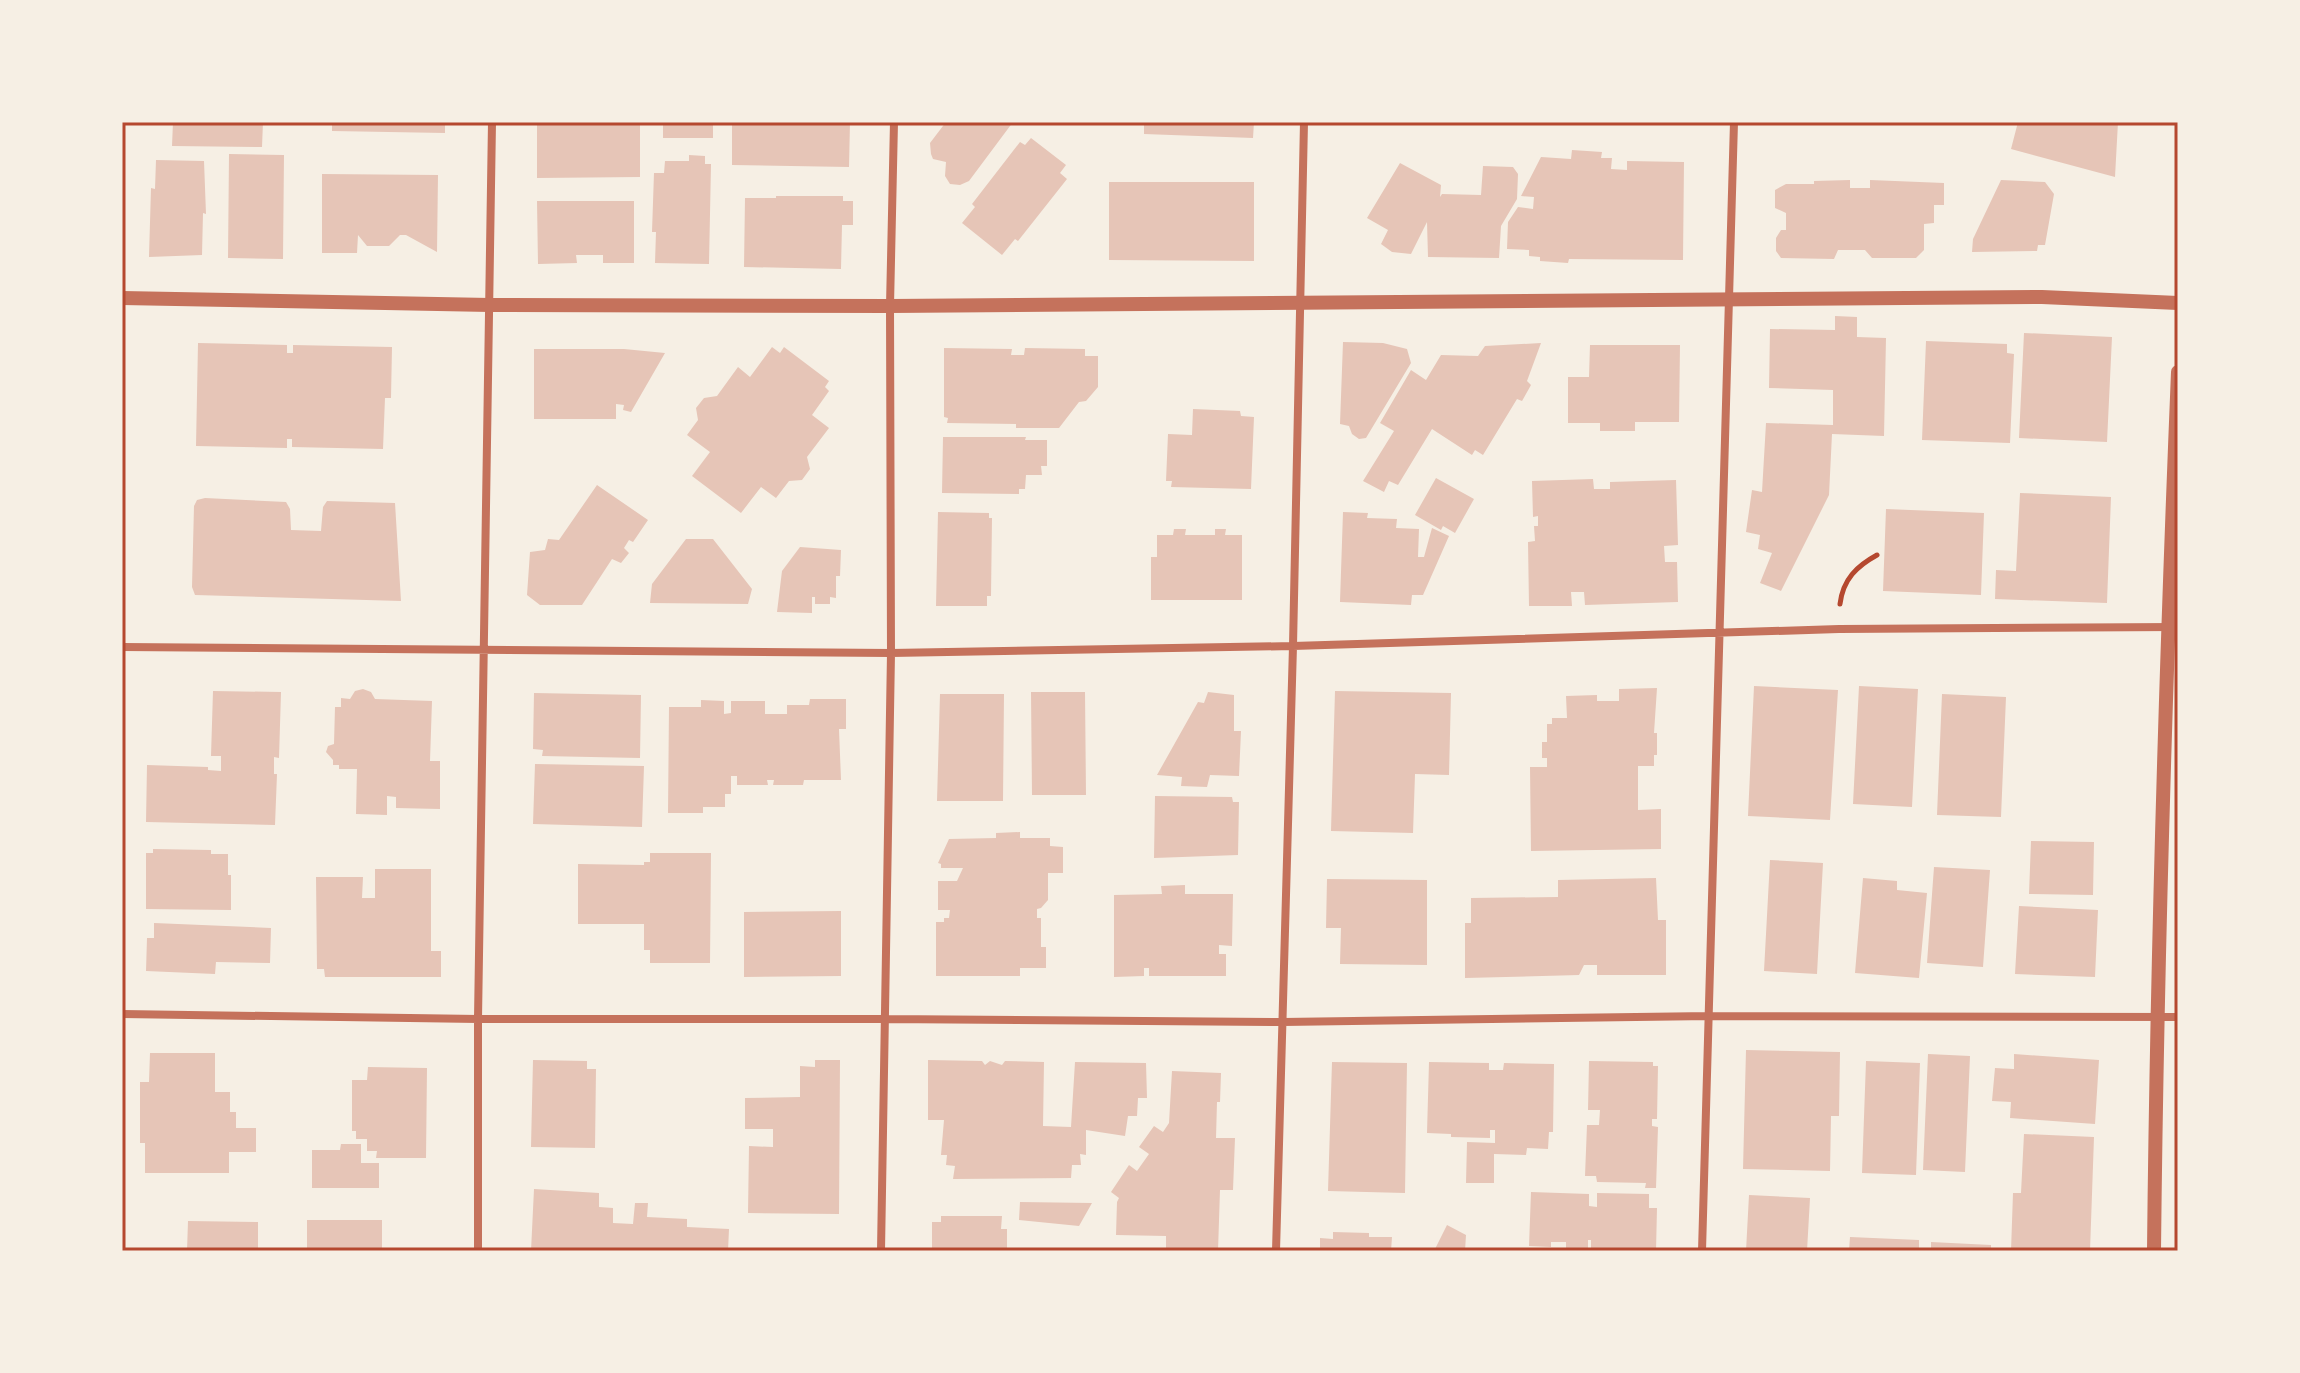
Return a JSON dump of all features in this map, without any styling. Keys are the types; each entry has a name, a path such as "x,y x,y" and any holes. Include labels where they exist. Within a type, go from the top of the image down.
{"street":[{"path":"478,1251 478,1019 492,122"},
{"path":"881,1251 891,653 890,306 894,122"},
{"path":"1276,1251 1304,122"},
{"path":"1702,1251 1734,122"},
{"path":"122,298 490,305 890,306 2042,297 2178,303"},
{"path":"2154,1251 2157,1018 2173,627 2178,372"},
{"path":"122,647 891,653 1293,646 1839,629 2173,627"},
{"path":"122,1014 478,1019 1283,1022 1710,1016 2178,1017"}],"path":[{"path":"1839,629 1841,598 1848,577 1862,563 1877,555"}],"building":[{"path":"173,122 263,122 262,147 172,146"},
{"path":"332,122 445,122 445,133 332,131"},
{"path":"537,122 640,122 640,177 537,178"},
{"path":"663,122 713,122 713,138 663,138"},
{"path":"732,122 850,122 849,167 732,165"},
{"path":"946,122 1013,122 969,181 960,185 950,184 945,176 946,162 933,159 931,154 930,143"},
{"path":"1144,122 1254,122 1253,138 1144,134"},
{"path":"2018,122 2118,122 2115,177 2011,149"},
{"path":"1031,138 1066,165 1060,173 1067,179 1018,241 1015,239 1002,255 962,223 975,207 972,204 1020,142 1025,145"},
{"path":"1572,150 1602,152 1601,158 1612,158 1611,169 1627,170 1627,161 1684,162 1683,260 1569,259 1568,263 1540,261 1540,257 1529,256 1529,250 1507,249 1508,222 1518,207 1533,209 1534,197 1521,196 1541,157 1571,159"},
{"path":"229,154 284,155 283,259 228,258"},
{"path":"689,155 705,156 705,164 711,164 709,264 655,263 656,232 652,232 654,173 664,173 665,161 689,161"},
{"path":"156,160 204,161 206,214 203,213 202,255 149,257 151,188 155,189"},
{"path":"1400,163 1441,185 1440,197 1442,194 1481,195 1483,166 1513,167 1518,174 1517,199 1501,226 1499,258 1428,257 1427,222 1411,254 1392,252 1381,244 1388,230 1367,218"},
{"path":"322,174 438,175 437,252 406,235 400,235 389,246 367,246 358,235 357,253 322,253"},
{"path":"1850,180 1850,188 1870,188 1870,180 1944,183 1944,205 1934,205 1934,223 1924,224 1924,250 1916,258 1872,258 1865,250 1838,250 1834,259 1781,258 1776,251 1776,238 1781,230 1786,230 1786,213 1775,208 1775,190 1786,184"},
{"path":"2001,180 2045,182 2054,194 2045,245 2038,245 2037,251 1972,252 1973,239"},
{"path":"1109,182 1254,182 1254,261 1109,260"},
{"path":"843,196 843,201 853,201 853,225 842,225 841,269 744,267 745,198"},
{"path":"537,201 634,201 634,263 603,263 603,255 576,255 577,263 538,264"},
{"path":"1835,316 1857,317 1857,337 1886,338 1884,436 1832,434 1829,495 1781,591 1760,583 1772,553 1758,549 1760,535 1746,532 1752,490 1762,492 1766,423 1833,425 1833,390 1769,388 1770,329 1835,330"},
{"path":"2024,333 2112,337 2107,442 2019,438"},
{"path":"1926,341 2007,344 2007,353 2014,354 2010,443 1922,440"},
{"path":"1343,342 1383,343 1407,349 1411,363 1366,438 1359,439 1352,434 1349,426 1340,424"},
{"path":"198,343 287,345 287,353 293,353 293,345 392,347 391,398 385,398 383,449 292,447 292,439 287,439 287,448 196,446"},
{"path":"1541,343 1527,381 1531,385 1522,401 1517,399 1483,455 1475,450 1472,455 1432,429 1398,485 1389,481 1384,492 1363,481 1394,431 1380,423 1411,370 1426,380 1441,355 1478,356 1485,346"},
{"path":"1590,345 1680,345 1679,422 1635,422 1635,431 1600,431 1600,423 1568,423 1568,377 1589,377"},
{"path":"772,347 780,353 784,347 829,381 825,387 829,391 812,415 829,428 807,457 810,469 802,480 789,481 776,498 761,487 741,513 692,476 710,452 687,435 698,420 696,408 704,398 717,396 738,367 750,377"},
{"path":"944,348 1012,349 1011,355 1024,355 1025,348 1085,349 1085,356 1098,356 1098,387 1086,401 1079,402 1059,428 947,423 948,418 944,417"},
{"path":"534,349 624,349 665,353 631,412 623,410 624,405 616,404 616,419 534,419"},
{"path":"1193,409 1240,411 1241,416 1254,417 1251,489 1171,487 1172,481 1166,481 1168,434 1192,435"},
{"path":"943,437 1047,440 1047,466 1041,466 1042,475 1026,475 1025,489 1019,489 1019,494 942,493"},
{"path":"1436,478 1474,499 1455,533 1443,526 1441,530 1415,515"},
{"path":"1593,479 1594,489 1610,489 1610,482 1676,480 1678,545 1664,546 1665,562 1677,562 1678,602 1585,605 1584,592 1571,592 1572,606 1529,606 1528,542 1535,541 1534,526 1538,526 1538,516 1533,517 1532,481"},
{"path":"597,485 648,520 633,542 629,540 624,548 629,553 621,563 612,559 582,605 540,605 527,595 530,552 545,550 548,539 559,540"},
{"path":"2020,493 2111,497 2107,603 1995,599 1996,570 2016,571"},
{"path":"197,500 286,502 290,509 291,530 321,531 323,507 327,501 395,503 401,601 195,595 192,587 194,506"},
{"path":"1886,509 1984,513 1981,595 1883,591"},
{"path":"938,512 989,513 989,518 992,518 991,596 987,596 987,606 936,606"},
{"path":"1343,512 1368,513 1367,518 1397,519 1396,528 1419,529 1418,557 1424,557 1432,528 1449,536 1423,595 1412,595 1411,605 1340,602"},
{"path":"1174,529 1186,529 1185,535 1215,535 1215,529 1226,529 1225,535 1242,535 1242,600 1151,600 1151,557 1157,557 1157,535 1173,535"},
{"path":"686,539 713,539 752,589 748,604 650,603 652,584"},
{"path":"800,547 841,550 836,598 830,597 830,604 815,604 815,597 812,597 812,613 777,612 782,571"},
{"path":"1754,686 1838,690 1830,820 1748,816"},
{"path":"1859,686 1918,689 1912,807 1853,804"},
{"path":"1657,688 1654,733 1657,733 1657,755 1654,755 1654,766 1638,766 1638,810 1661,809 1661,849 1531,851 1530,767 1547,767 1547,758 1542,758 1542,742 1547,742 1547,724 1552,724 1552,718 1567,718 1566,696 1597,695 1597,701 1619,701 1619,689"},
{"path":"363,689 371,692 375,699 432,701 430,761 440,761 440,809 396,808 396,797 387,796 387,815 356,814 357,769 339,769 339,765 333,765 326,752 328,746 334,744 335,707 341,707 341,698 350,699 355,691"},
{"path":"213,691 281,692 279,758 274,757 274,774 277,774 275,825 146,822 147,765 208,767 208,770 221,771 221,756 211,756"},
{"path":"1335,691 1451,693 1449,775 1415,774 1413,833 1331,831"},
{"path":"1031,692 1085,692 1086,795 1032,795"},
{"path":"1208,692 1234,695 1234,731 1241,731 1239,776 1210,775 1207,787 1181,786 1182,777 1157,775 1198,702 1204,703"},
{"path":"534,693 641,695 640,758 542,756 543,750 533,749"},
{"path":"940,694 1004,694 1003,801 937,801"},
{"path":"1942,694 2006,697 2001,817 1937,815"},
{"path":"810,699 846,699 846,729 839,729 841,780 804,780 803,785 773,785 774,780 767,780 768,785 737,785 737,776 731,776 731,794 725,794 725,807 703,807 703,813 668,813 669,707 701,707 701,700 724,701 724,714 731,713 731,701 765,701 765,714 787,714 787,705 809,705"},
{"path":"535,764 644,766 642,827 533,824"},
{"path":"1155,796 1232,797 1233,802 1239,802 1238,855 1154,858"},
{"path":"1020,832 1020,838 1050,838 1050,846 1063,847 1063,873 1048,873 1048,900 1037,909 1037,918 1041,918 1041,947 1046,947 1046,968 1020,968 1020,976 936,976 936,922 949,918 950,910 938,910 938,881 957,881 963,868 941,868 938,863 949,839 996,838 996,833"},
{"path":"2031,841 2094,842 2093,895 2029,894"},
{"path":"153,849 211,850 211,854 228,854 231,910 146,909 146,853 153,853"},
{"path":"650,853 711,853 710,963 650,963 650,950 644,950 644,924 578,924 578,864 644,865 644,862 650,862"},
{"path":"1770,860 1823,863 1817,974 1764,971"},
{"path":"1934,867 1990,870 1983,967 1927,963"},
{"path":"375,869 431,869 431,951 441,951 441,977 325,977 324,969 317,969 316,877 363,877 362,898 375,898"},
{"path":"1656,878 1658,920 1666,920 1666,975 1597,975 1597,965 1584,965 1579,975 1465,978 1465,923 1471,923 1471,898 1558,897 1558,880"},
{"path":"1863,878 1897,881 1897,890 1927,893 1919,978 1855,973"},
{"path":"1327,879 1427,880 1427,965 1340,964 1341,928 1326,928"},
{"path":"1185,885 1185,894 1233,894 1232,946 1219,945 1219,954 1226,954 1226,976 1149,976 1149,968 1144,968 1144,976 1114,977 1114,895 1162,894 1161,886"},
{"path":"2019,906 2098,910 2095,977 2015,974"},
{"path":"841,911 841,976 744,977 744,912"},
{"path":"154,923 271,928 270,963 216,962 215,974 146,971 147,938 154,938"},
{"path":"1746,1050 1840,1052 1839,1116 1831,1116 1830,1171 1743,1169"},
{"path":"150,1053 215,1053 215,1092 230,1092 230,1112 236,1112 236,1128 256,1128 256,1152 229,1152 229,1173 145,1173 145,1143 140,1143 140,1082 149,1082"},
{"path":"1928,1054 1970,1056 1965,1172 1923,1170"},
{"path":"2014,1054 2099,1060 2095,1124 2010,1118 2011,1102 1992,1101 1995,1068 2014,1069"},
{"path":"533,1060 587,1061 587,1069 596,1069 595,1148 531,1147"},
{"path":"815,1060 840,1060 839,1214 748,1213 749,1146 773,1147 773,1129 745,1129 745,1098 800,1097 800,1066 815,1067"},
{"path":"928,1060 982,1061 985,1065 990,1061 1002,1065 1005,1061 1044,1062 1043,1126 1071,1127 1075,1062 1146,1063 1147,1098 1138,1098 1137,1116 1128,1116 1125,1136 1086,1130 1086,1155 1080,1154 1081,1165 1072,1165 1071,1178 953,1179 955,1166 946,1165 947,1155 941,1155 944,1120 928,1120"},
{"path":"1589,1061 1653,1062 1653,1066 1658,1066 1657,1119 1652,1119 1652,1126 1658,1127 1656,1188 1645,1188 1646,1183 1597,1182 1596,1176 1585,1176 1587,1125 1599,1125 1600,1110 1588,1110"},
{"path":"1866,1061 1920,1063 1916,1175 1862,1173"},
{"path":"1332,1062 1407,1063 1405,1193 1328,1191"},
{"path":"1429,1062 1489,1063 1489,1070 1503,1070 1504,1063 1554,1064 1553,1132 1549,1132 1548,1149 1527,1148 1526,1155 1494,1154 1494,1183 1466,1183 1467,1142 1495,1143 1495,1130 1490,1130 1490,1138 1427,1133"},
{"path":"368,1067 427,1068 426,1158 376,1158 377,1151 367,1151 367,1139 356,1139 356,1131 352,1131 352,1080 367,1080"},
{"path":"1172,1071 1221,1073 1216,1138 1235,1138 1233,1190 1220,1190 1218,1251 1166,1251 1166,1236 1116,1235 1119,1198 1111,1192 1129,1165 1137,1171 1149,1154 1139,1147 1154,1126 1163,1132 1169,1123"},
{"path":"2024,1134 2094,1137 2090,1251 2011,1251 2013,1193 2021,1193"},
{"path":"341,1144 361,1144 361,1163 379,1163 379,1188 312,1188 312,1150 340,1150"},
{"path":"534,1189 599,1193 599,1207 613,1208 613,1223 633,1224 635,1203 648,1203 647,1217 687,1219 687,1227 729,1229 728,1251 531,1251"},
{"path":"1531,1192 1589,1194 1589,1206 1597,1207 1597,1193 1649,1194 1649,1208 1657,1208 1656,1251 1591,1251 1591,1240 1588,1240 1588,1251 1566,1251 1566,1242 1551,1242 1551,1247 1529,1246"},
{"path":"1749,1195 1810,1198 1807,1251 1746,1251"},
{"path":"1020,1202 1092,1203 1079,1226 1019,1220"},
{"path":"941,1216 1002,1216 1001,1229 1007,1229 1007,1249 932,1251 932,1222 941,1222"},
{"path":"307,1220 382,1220 382,1251 307,1251"},
{"path":"188,1221 258,1222 258,1251 187,1251"},
{"path":"1447,1225 1466,1235 1465,1251 1434,1251"},
{"path":"1333,1232 1392,1237 1391,1251 1320,1251 1320,1238 1333,1239"},
{"path":"1850,1237 1919,1240 1919,1251 1849,1251"},
{"path":"1931,1242 1991,1245 1991,1251 1931,1251"}]}
